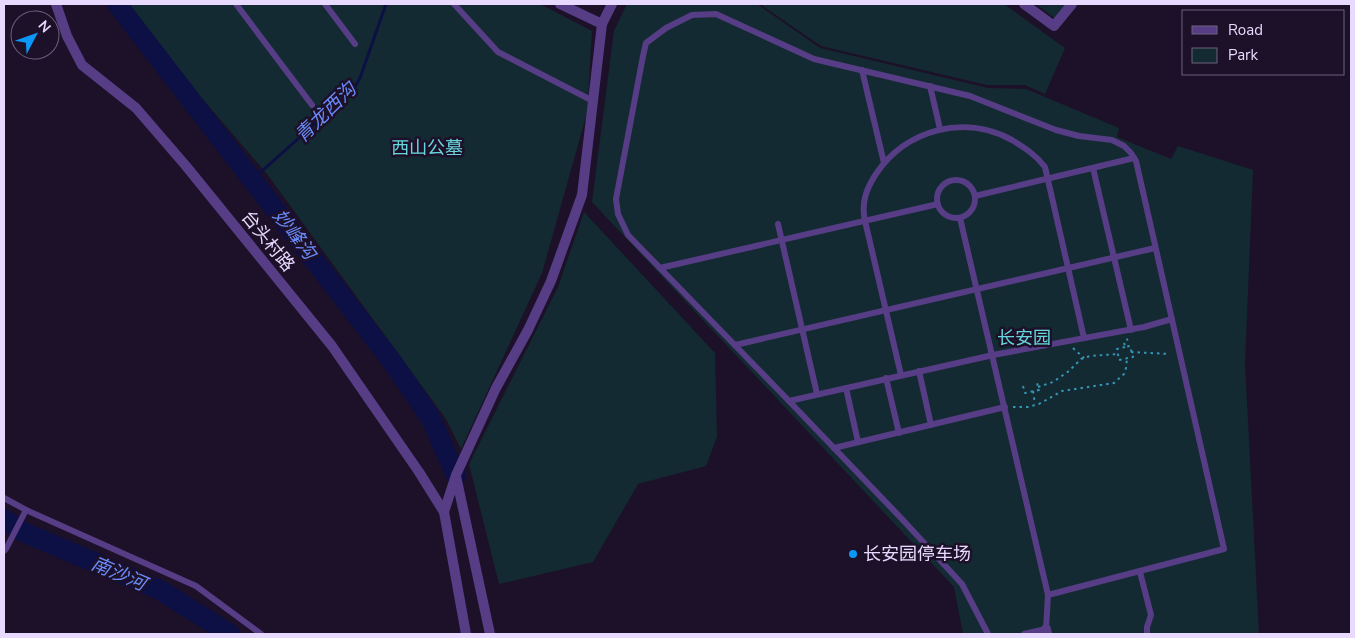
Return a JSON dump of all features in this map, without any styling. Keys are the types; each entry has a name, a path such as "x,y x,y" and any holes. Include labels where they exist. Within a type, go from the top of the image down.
{"street":[{"name":"台头村路","path":"56,4 67,36 82,65 136,108 186,166 332,346 419,472 444,512"},
{"path":"560,4 602,24"},
{"path":"466,634 444,512 456,475 496,388 528,330 551,281 582,195 602,24 612,4"},
{"path":"1024,4 1054,26 1072,4"},
{"path":"456,475 490,634"}],"lane":[{"path":"236,4 312,105"},
{"path":"325,4 356,44"},
{"path":"454,4 498,52 593,101"},
{"path":"988,634 962,584 628,234 618,214 616,199 646,43 666,28 692,15 716,14 814,59 970,96 1056,130 1079,136 1112,140 1131,152 1172,319 1224,548 1140,572 1048,595"},
{"path":"862,70 884,163"},
{"path":"930,86 940,129"},
{"path":"901,375 865,221 863,201 884,163 897,150 912,140 940,129 967,127 1002,135 1023,146 1038,158 1044,167 1084,338"},
{"path":"975,196 1134,158"},
{"path":"1093,168 1131,330"},
{"path":"955,180 967,183 972,187 975,196 971,212 960,218 942,213 937,195 943,184 955,180"},
{"path":"660,268 938,204"},
{"path":"960,218 1048,595 1047,632 1024,634"},
{"path":"778,224 817,394"},
{"path":"735,345 1155,248"},
{"path":"789,401 993,355 1131,330 1172,319"},
{"path":"919,371 931,425"},
{"path":"886,378 899,433"},
{"path":"846,388 858,442"},
{"path":"834,448 1005,407"},
{"path":"4,498 26,510 71,528 196,586 261,634"},
{"path":"5,550 26,510"},
{"path":"1140,572 1151,615 1147,634"}],"path":[{"path":"1125,347 1124,342 1128,339 1131,330"},
{"path":"1130,346 1132,357 1119,360 1117,349 1125,347 1130,346"},
{"path":"1131,352 1168,353 1180,356"},
{"path":"1038,387 1053,382 1069,371 1081,359 1090,356 1118,354"},
{"path":"1005,407 1035,405 1062,392 1114,383 1124,374 1126,358"},
{"path":"1023,386 1025,393 1039,390 1037,383"},
{"path":"1032,391 1035,405"}],"green space":[{"name":"西山公墓","path":"121,4 540,4 592,31 587,113 542,273 461,449 446,419 267,174"},
{"name":"长安园","path":"627,4 757,4 820,48 988,88 1026,89 1119,128 1117,137 1171,159 1178,146 1253,170 1245,364 1259,634 963,634 954,587 592,202 614,31"},
{"path":"760,4 1004,4 1065,48 1045,94 1025,85 987,85 821,46"},
{"path":"1036,4 1068,4 1056,19"},
{"path":"584,212 715,353 717,437 706,466 638,484 593,562 499,584 469,464 558,287"}],"waterway":[{"name":"妙峰沟","path":"117,4 391,360 430,417 456,475"},
{"name":"青龙西沟","path":"253,179 353,90 360,78 386,4"},
{"name":"南沙河","path":"4,519 23,532 160,590 230,634"}],"place":[{"name":"长安园停车场","path":"853,554"}]}
